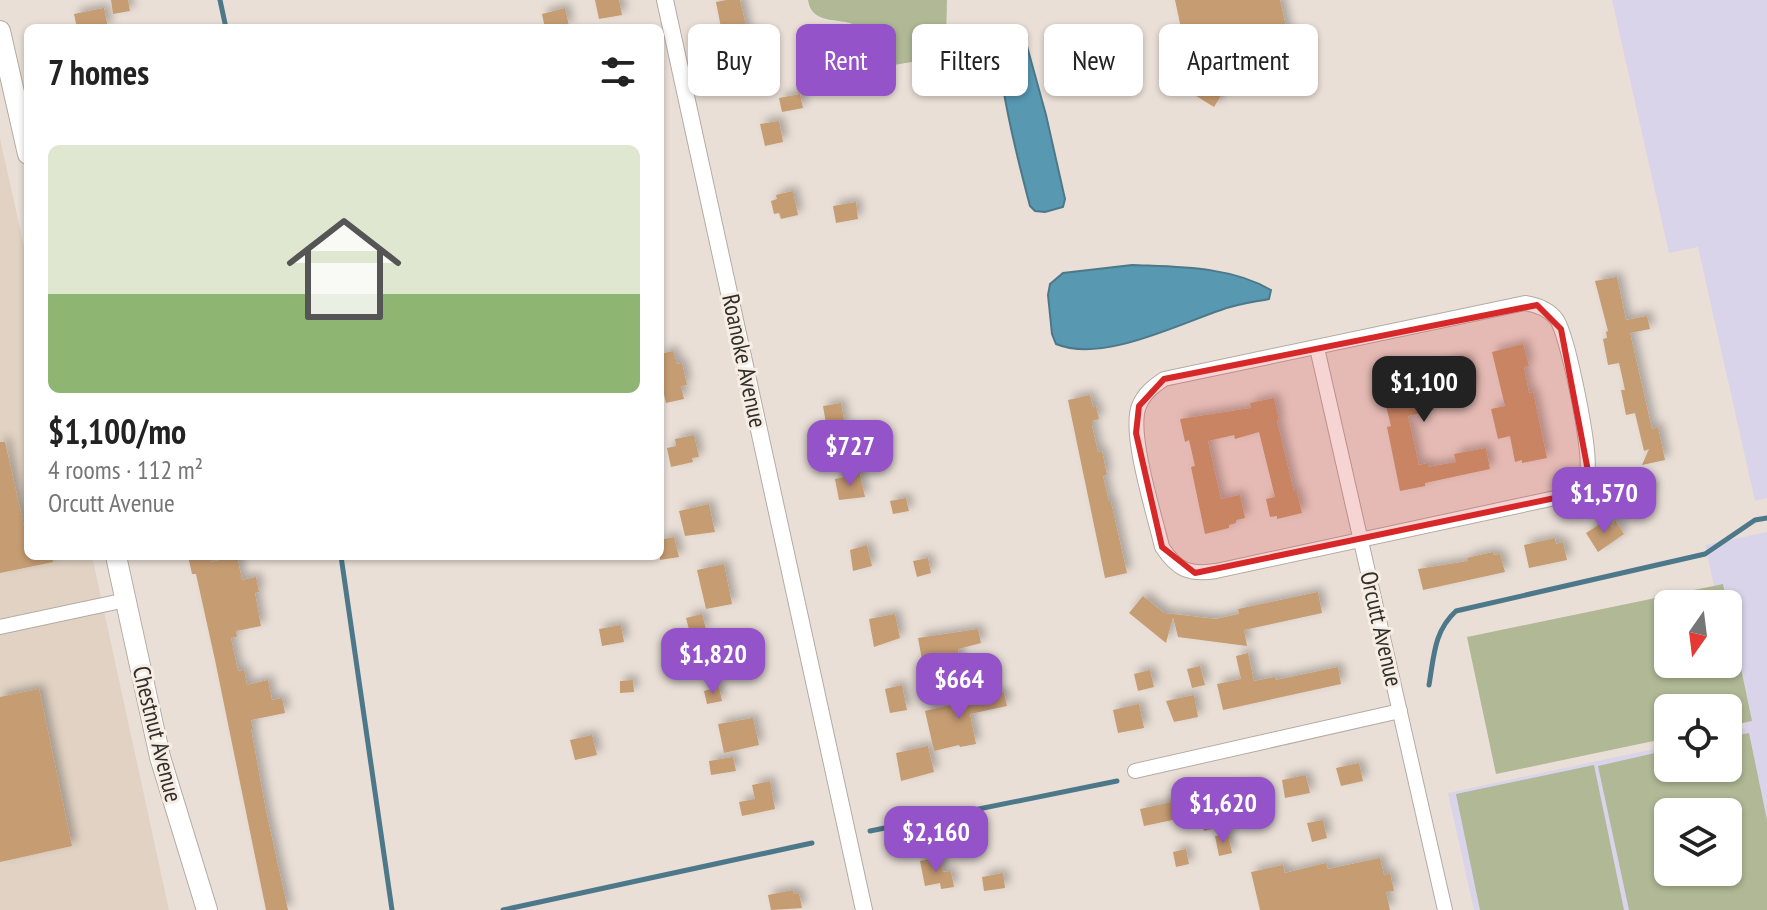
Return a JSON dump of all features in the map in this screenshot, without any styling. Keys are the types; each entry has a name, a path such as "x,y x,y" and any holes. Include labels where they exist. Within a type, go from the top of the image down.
{"main road":[{"path":"0,31 24,136"},
{"name":"Chestnut Avenue","path":"117,560 160,757 207,910"}],"street":[{"name":"Roanoke Avenue","path":"665,0 864,910"},
{"path":"1525,303 1537,305 1556,318 1567,348 1589,459 1583,482 1573,491 1555,498 1362,541 1195,573 1175,563 1162,547 1136,433 1139,406 1146,395 1164,379 1525,303"},
{"name":"Orcutt Avenue","path":"1317,348 1445,910"},
{"path":"0,627 126,600"},
{"path":"1135,771 1400,711"}],"highlighted area":[{"path":"1537,305 1561,329 1588,471 1573,491 1555,498 1195,573 1162,547 1136,433 1139,406 1164,379"}],"shaded area":[{"path":"1612,0 1767,0 1767,498 1755,501 1698,247 1669,253"},
{"path":"0,139 24,246 24,560 93,560 169,910 0,910"},
{"path":"1767,532 1767,910 1474,910 1448,793 1654,749 1654,782 1742,782 1742,729 1746,728 1742,694 1738,694 1735,678 1742,678 1742,590 1715,590 1705,545"}],"green space":[{"path":"808,0 947,0 946,24 912,24 912,62 896,65 896,24 853,24 822,18 811,9"},
{"path":"1723,584 1724,590 1694,590"},
{"path":"1654,598 1654,678 1742,678 1742,674 1752,721 1742,723 1742,694 1654,694 1654,741 1496,774 1467,637"},
{"path":"1749,733 1767,820 1767,910 1629,910 1598,766 1654,753 1654,782 1742,782 1742,734"},
{"path":"1594,765 1624,910 1480,910 1456,794"}],"water":[{"path":"1028,50 1065,199 1063,207 1045,212 1035,211 1030,206 1005,96 1028,96"},
{"path":"1132,265 1221,272 1271,290 1269,299 1227,308 1117,346 1074,349 1056,344 1048,295 1050,284 1063,273"}],"building":[{"path":"111,0 128,0 130,11 113,14"},
{"path":"595,0 619,0 622,15 599,19"},
{"path":"740,0 745,24 720,24 716,2"},
{"path":"1175,0 1280,0 1285,24 1180,24"},
{"path":"104,8 107,24 76,24 74,14"},
{"path":"565,8 569,24 544,24 542,14"},
{"path":"800,96 803,108 782,112 779,98"},
{"path":"1196,96 1221,96 1214,107"},
{"path":"779,121 783,142 765,146 760,124"},
{"path":"793,191 798,215 781,219 779,213 774,214 771,201 777,199 776,195"},
{"path":"856,202 858,219 836,223 833,206"},
{"path":"1617,277 1626,320 1647,316 1650,329 1630,333 1652,429 1658,427 1665,460 1642,465 1649,449 1644,451 1635,413 1626,415 1619,363 1608,365 1603,339 1607,338 1608,331 1595,281"},
{"path":"1523,344 1529,366 1524,367 1529,393 1533,392 1547,458 1522,463 1522,460 1515,462 1510,436 1498,439 1491,409 1505,406 1492,352"},
{"path":"673,351 677,364 682,363 687,385 681,386 684,399 666,403 664,353"},
{"path":"1466,358 1472,388 1432,398 1434,410 1408,416 1419,465 1428,463 1428,467 1456,462 1454,454 1486,448 1490,469 1400,491 1387,427 1391,426 1384,398 1379,399 1374,377 1400,372 1401,376 1408,374 1411,385 1438,378 1436,369 1443,367 1442,364"},
{"path":"1090,395 1099,419 1092,421 1092,426 1098,452 1102,451 1107,475 1103,476 1127,573 1105,578 1068,400"},
{"path":"1274,398 1294,492 1297,492 1302,513 1277,519 1277,516 1270,517 1266,499 1275,497 1259,432 1235,439 1234,435 1208,441 1221,499 1240,495 1245,518 1236,520 1229,528 1205,534 1191,467 1195,466 1180,419 1251,408 1250,403"},
{"path":"841,403 845,426 827,429 823,406"},
{"path":"694,435 699,457 692,458 693,462 671,467 667,448 676,446 675,439"},
{"path":"0,442 5,442 24,526 24,560 53,562 0,573"},
{"path":"860,474 865,497 839,500 835,479"},
{"path":"1636,479 1652,486 1640,515 1620,507 1630,484 1634,486"},
{"path":"906,498 909,511 893,514 890,501"},
{"path":"709,504 715,532 685,536 679,511"},
{"path":"1606,520 1612,528 1615,520 1624,534 1598,552 1586,533"},
{"path":"674,537 679,557 664,559 664,539"},
{"path":"1555,538 1556,544 1563,542 1567,560 1529,568 1524,545"},
{"path":"867,545 872,566 853,571 850,550"},
{"path":"1493,552 1494,555 1500,554 1505,572 1423,590 1418,569 1468,561 1467,558"},
{"path":"928,558 931,573 917,577 913,561"},
{"path":"189,560 238,560 242,580 256,577 259,592 255,593 261,626 236,631 237,637 231,638 238,671 244,670 247,685 268,680 272,700 282,698 285,713 251,720 251,729 288,910 266,910 215,660 196,574 192,574"},
{"path":"724,564 732,604 706,609 697,570"},
{"path":"1318,592 1322,613 1244,630 1247,646 1178,637 1173,617 1166,643 1129,613 1143,596 1164,613 1216,619 1239,614 1238,609"},
{"path":"702,614 706,629 690,633 686,618"},
{"path":"895,614 900,638 874,647 869,619"},
{"path":"621,625 624,642 602,646 599,629"},
{"path":"978,629 981,643 958,649 961,670 925,676 918,638"},
{"path":"741,649 747,673 729,677 723,653"},
{"path":"1248,653 1254,681 1275,677 1276,680 1338,667 1341,684 1223,710 1217,684 1241,679 1236,656"},
{"path":"1200,666 1205,685 1192,688 1187,669"},
{"path":"1150,670 1154,687 1138,691 1134,674"},
{"path":"633,680 634,692 620,693 620,681"},
{"path":"902,685 907,710 890,713 885,689"},
{"path":"719,687 722,701 707,704 704,691"},
{"path":"39,689 72,846 0,862 0,697"},
{"path":"1004,692 1007,706 970,714 976,744 934,751 925,711"},
{"path":"1194,695 1198,717 1174,722 1166,701"},
{"path":"1139,704 1144,728 1118,733 1113,710"},
{"path":"753,718 759,745 724,753 718,724"},
{"path":"592,735 597,755 575,760 570,740"},
{"path":"928,746 934,772 901,781 896,753"},
{"path":"733,757 736,771 711,775 709,761"},
{"path":"1359,763 1363,781 1341,786 1336,768"},
{"path":"1306,776 1310,793 1285,798 1282,780"},
{"path":"770,781 775,809 742,816 739,802 755,799 752,785"},
{"path":"1258,784 1262,802 1236,807 1232,789"},
{"path":"1208,794 1210,803 1215,802 1220,827 1204,831 1201,814 1144,826 1140,809"},
{"path":"1323,820 1327,838 1312,842 1307,823"},
{"path":"1228,834 1232,853 1219,856 1215,836"},
{"path":"1186,849 1189,864 1176,867 1173,852"},
{"path":"940,857 943,872 951,871 954,887 941,889 940,883 925,886 920,861"},
{"path":"1380,858 1384,875 1390,873 1394,891 1386,892 1390,910 1260,910 1251,872 1283,865 1285,873 1326,863 1328,869"},
{"path":"1003,873 1005,888 984,891 982,877"},
{"path":"793,890 794,894 799,893 802,908 771,910 768,895"}],"waterway":[{"path":"220,0 225,24"},
{"path":"1429,685 1439,636 1456,611 1705,554 1755,520 1767,518"},
{"path":"342,560 392,910"},
{"path":"870,831 1117,781"},
{"path":"503,910 812,843"}]}
